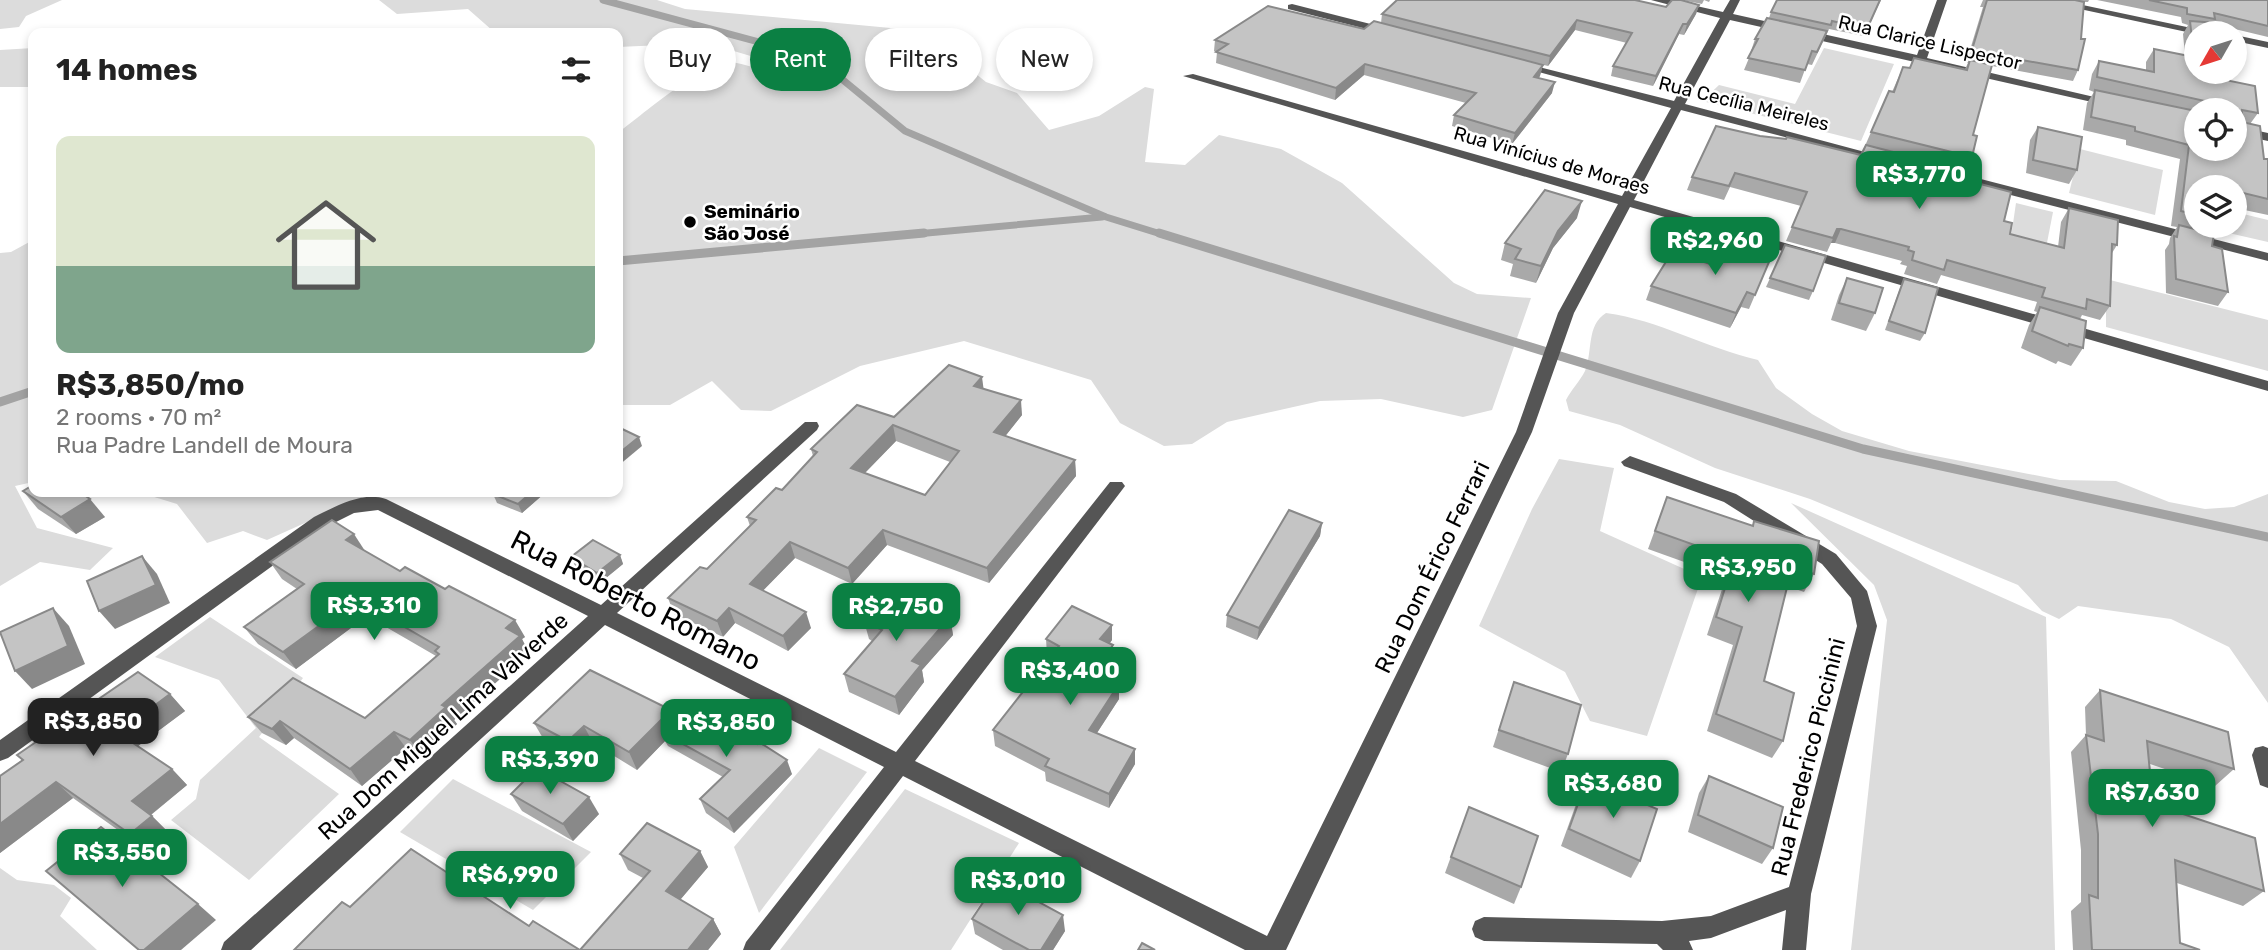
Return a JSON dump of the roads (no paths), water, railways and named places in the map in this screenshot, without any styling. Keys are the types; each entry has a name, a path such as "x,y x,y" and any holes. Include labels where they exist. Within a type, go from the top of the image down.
{"street":[{"name":"Rua Clarice Lispector","path":"1656,0 2131,106"},
{"name":"Rua Dom Érico Ferrari","path":"1271,950 1524,432 1566,313 1735,0"},
{"path":"1921,59 1942,0"},
{"path":"2043,0 2184,28"},
{"path":"1292,7 1399,34"},
{"path":"2247,41 2268,45"},
{"name":"Rua Cecília Meireles","path":"1505,62 1904,164"},
{"name":"Rua Vinícius de Moraes","path":"1189,76 2268,386"},
{"path":"2247,133 2268,137"},
{"path":"1931,170 2268,257"},
{"name":"Rua Dom Miguel Lima Valverde","path":"233,950 811,426"},
{"name":"Rua Frederico Piccinini","path":"1630,461 1730,498 1829,559 1860,596 1867,626 1798,894 1794,950"},
{"path":"755,950 1116,486"},
{"name":"Rua Roberto Romano","path":"0,752 320,522 350,508 380,503 1271,950"},
{"path":"2263,755 2268,778"},
{"path":"1484,929 1662,933 1711,927 1798,894"},
{"path":"1662,933 1681,950"}],"waterway":[{"path":"603,0 815,57 905,131 1106,217 1164,235"},
{"path":"905,235 1102,217"},
{"path":"623,261 924,233"},
{"path":"1159,233 1863,449 2268,537"},
{"path":"0,402 28,393"}],"place":[{"name":"Seminário São José","path":"690,222"}]}
